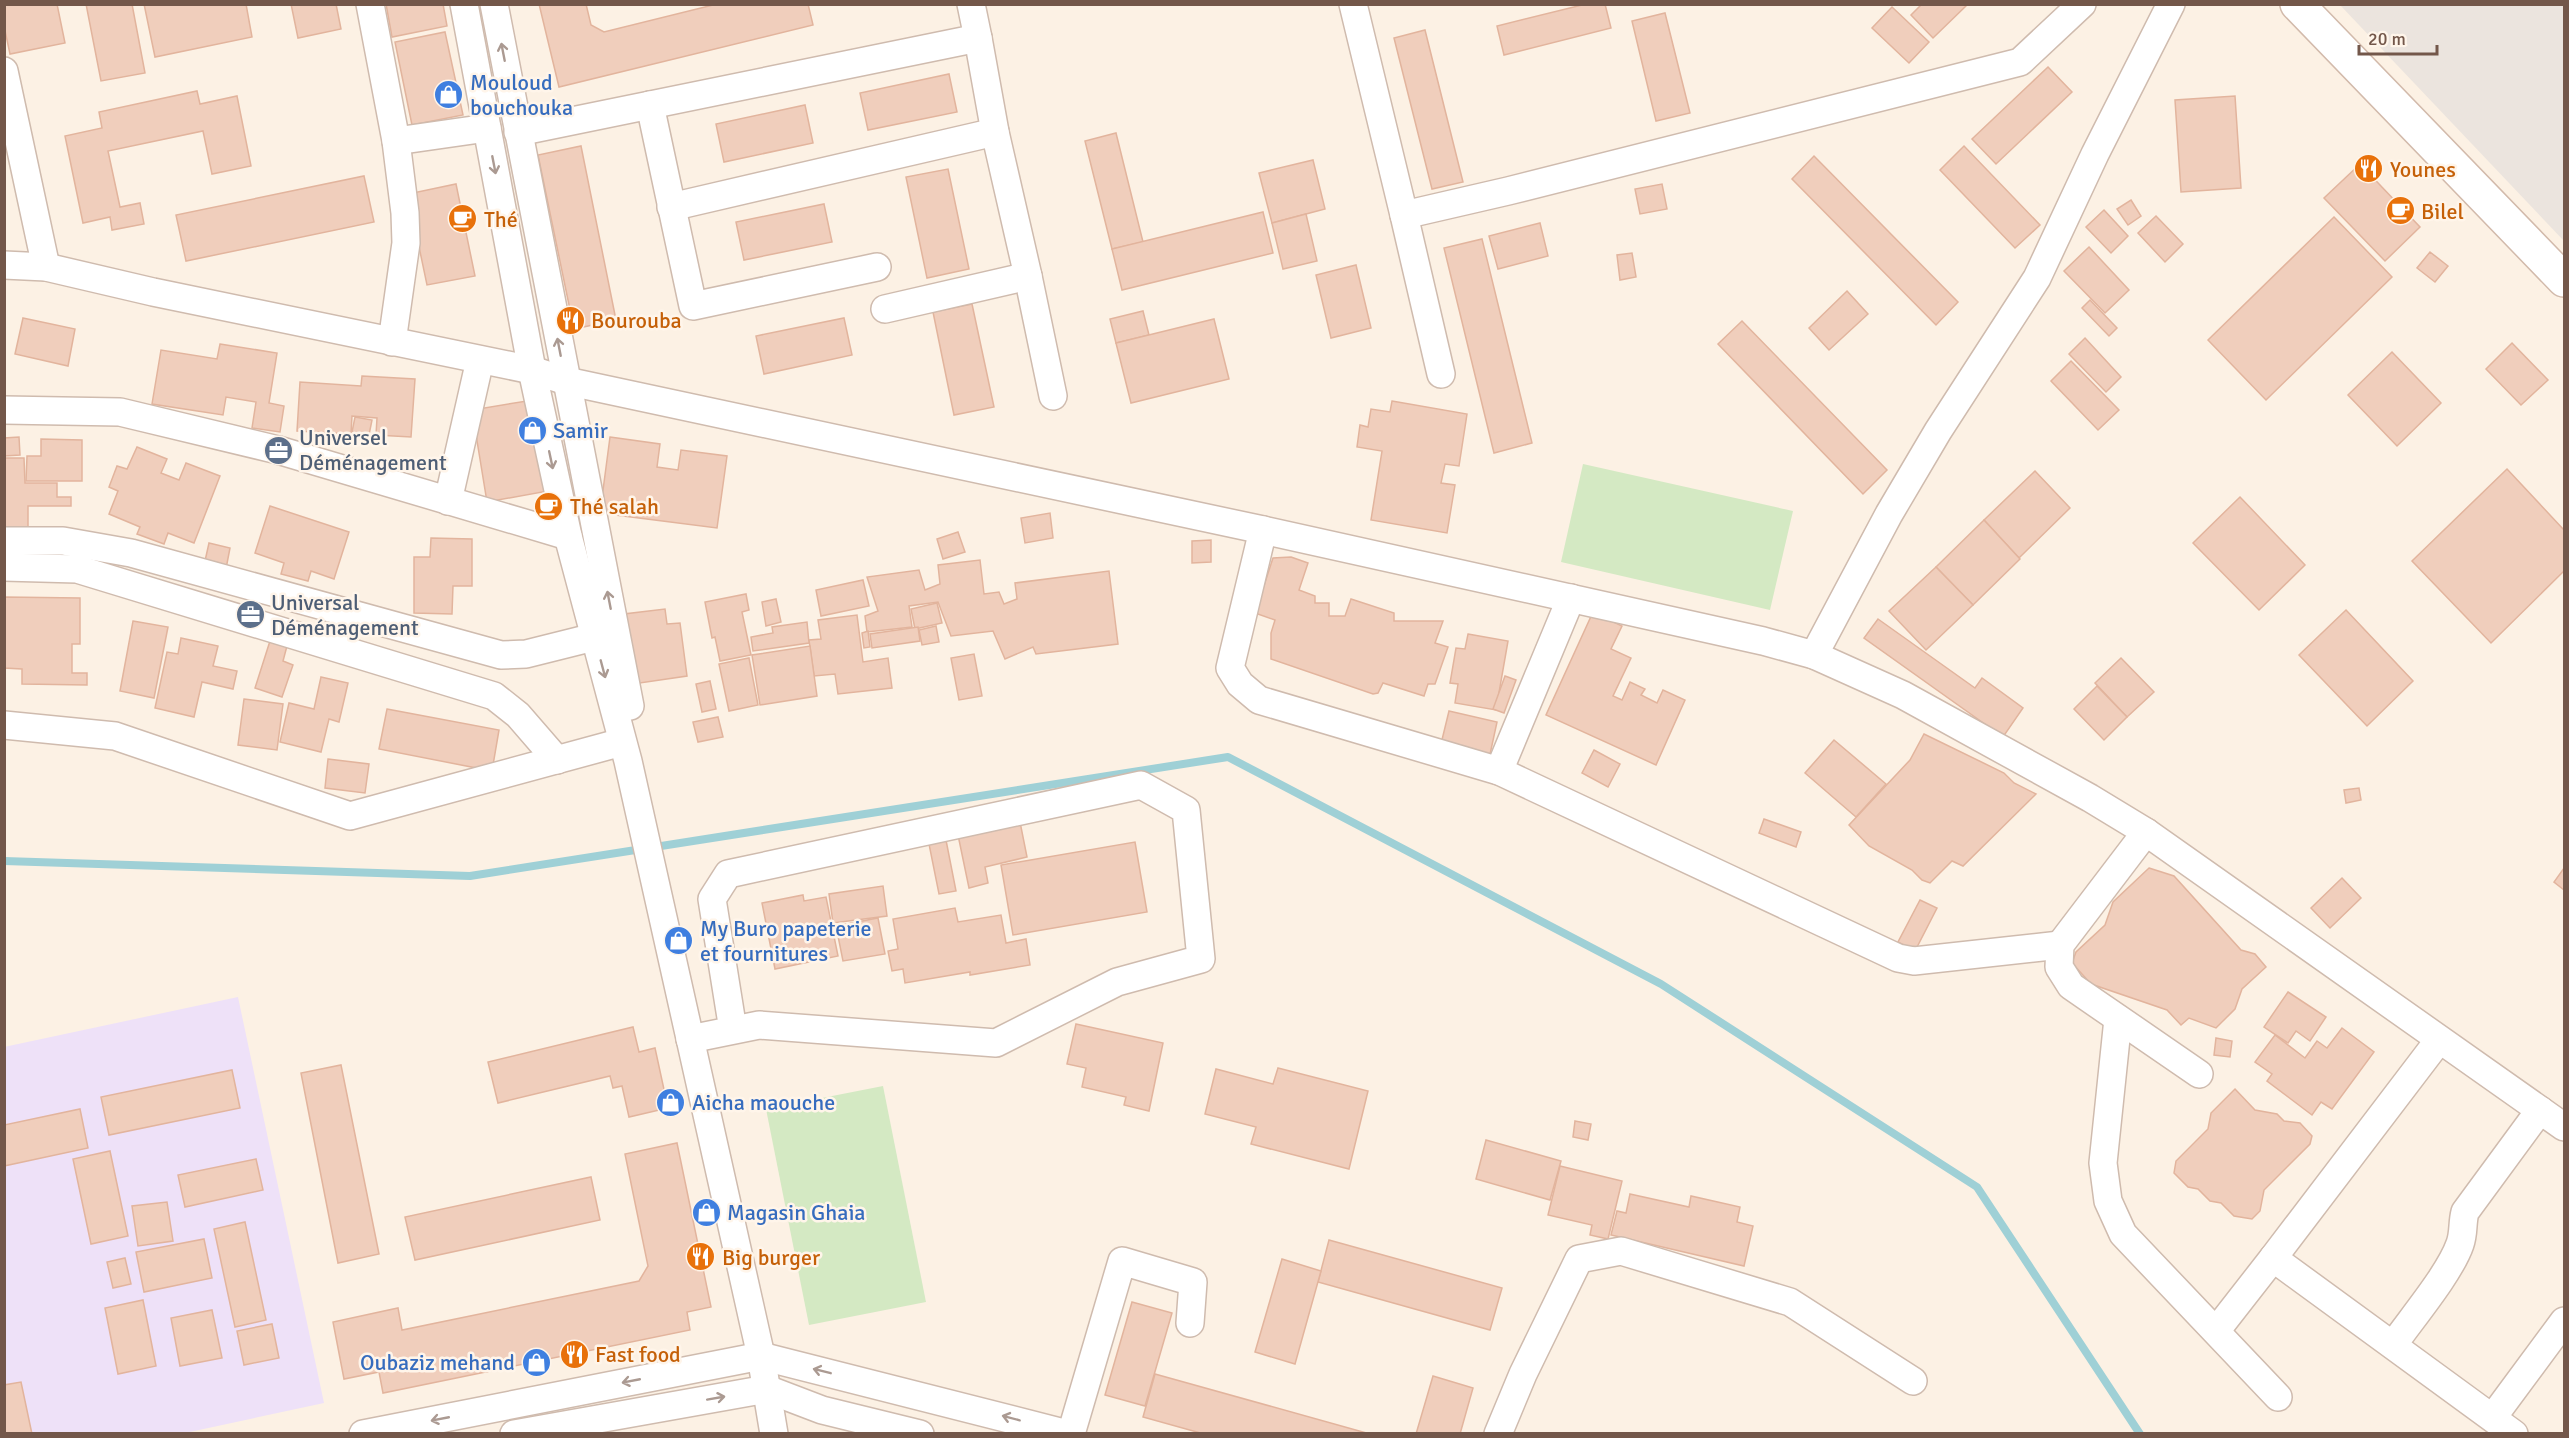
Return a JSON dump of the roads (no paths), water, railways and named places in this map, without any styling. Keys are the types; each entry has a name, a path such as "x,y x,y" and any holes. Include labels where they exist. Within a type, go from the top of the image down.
{"street":[{"path":"370,4 396,141 406,243 392,342"},
{"path":"464,4 532,370 568,536 625,752 761,1356 774,1434"},
{"path":"494,4 631,715 625,752"},
{"path":"971,4 995,132 1053,396"},
{"path":"1353,4 1441,374"},
{"path":"1404,215 2020,62 2082,4"},
{"path":"1814,655 1888,514 1938,431 2037,278 2095,154 2170,4"},
{"path":"2297,4 2565,280"},
{"path":"518,132 978,38"},
{"path":"4,71 46,267"},
{"path":"650,105 693,306 877,267"},
{"path":"396,141 487,128"},
{"path":"671,207 995,132"},
{"path":"4,265 46,267 153,292 532,370 566,381 1263,530 1763,641 1814,655 1903,694 2146,832 2565,1127"},
{"path":"885,309 1028,276"},
{"path":"448,501 480,360"},
{"path":"4,410 120,412 278,450 568,536"},
{"path":"1263,530 1230,668 1240,684 1259,700 1499,771 1898,958 1914,961 2060,945"},
{"path":"4,541 63,541 131,554 501,655 526,654 594,637"},
{"path":"4,567 77,569 494,696 518,715 557,760"},
{"path":"1499,771 1571,598"},
{"path":"4,725 115,736 350,816 557,760 625,752"},
{"path":"690,1039 759,1025 996,1044 1117,982 1201,960 1186,810 1141,785 728,874 712,899 733,1030"},
{"path":"2146,832 2060,945 2059,967 2071,986 2199,1074"},
{"path":"2118,1019 2103,1163 2108,1201 2123,1234 2278,1397"},
{"path":"2216,1332 2439,1040"},
{"path":"2393,1345 2455,1256 2463,1235 2462,1222 2465,1212 2540,1110"},
{"path":"1498,1434 1523,1374 1579,1259 1621,1251 1790,1302 1913,1381"},
{"path":"2272,1258 2514,1434"},
{"path":"363,1434 761,1356 1069,1434 1122,1261 1193,1282 1190,1323"},
{"path":"2493,1418 2565,1321"},
{"path":"514,1434 767,1389 822,1410 920,1434"}],"waterway":[{"path":"4,861 470,876 1228,757 1661,984 1977,1187 2140,1434"}],"place":[{"name":"Mouloud bouchouka","path":"449,95"},
{"name":"Younes","path":"2369,169"},
{"name":"Bilel","path":"2400,211"},
{"name":"Thé","path":"463,219"},
{"name":"Bourouba","path":"570,320"},
{"name":"Samir","path":"532,430"},
{"name":"Universel Déménagement","path":"278,450"},
{"name":"Thé salah","path":"549,506"},
{"name":"Universal Déménagement","path":"250,615"},
{"name":"My Buro papeterie et fournitures","path":"679,941"},
{"name":"Aicha maouche","path":"671,1102"},
{"name":"Magasin Ghaia","path":"706,1212"},
{"name":"Big burger","path":"701,1257"},
{"name":"Fast food","path":"574,1354"},
{"name":"Oubaziz mehand","path":"536,1362"}]}
